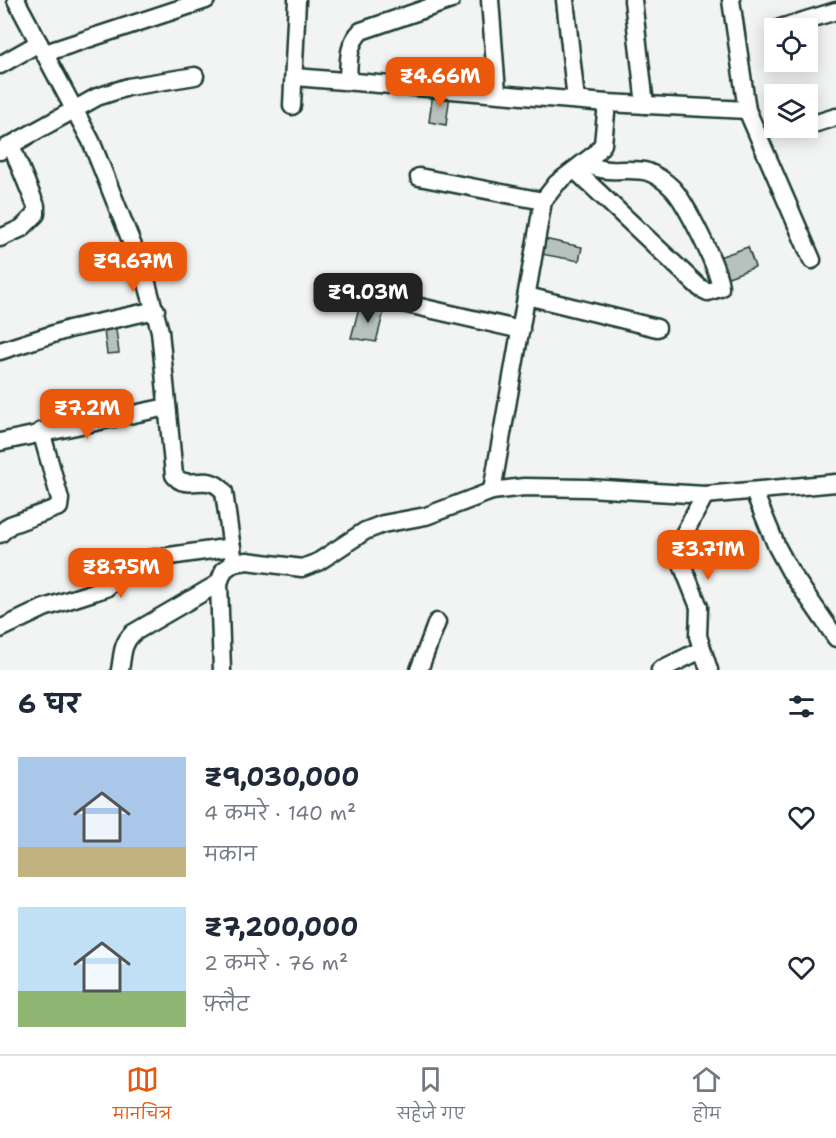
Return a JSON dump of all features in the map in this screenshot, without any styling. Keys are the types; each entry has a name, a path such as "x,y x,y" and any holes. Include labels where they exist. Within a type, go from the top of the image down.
{"street":[{"path":"16,0 74,108 109,180 156,310 162,348 174,475 184,483 211,481 219,485 224,492 233,555 219,583 222,670"},
{"path":"0,65 42,48 206,0"},
{"path":"292,106 297,0"},
{"path":"348,81 350,47 354,38 361,31 451,0"},
{"path":"490,0 497,92"},
{"path":"565,0 576,100"},
{"path":"633,0 645,105"},
{"path":"731,0 747,110 812,260"},
{"path":"813,18 836,11 836,0"},
{"path":"0,238 22,228 36,214 36,206 5,148 74,108 120,89 195,76"},
{"path":"295,77 497,92 607,103 747,110"},
{"path":"492,491 543,201 557,183 580,166 603,144 607,103"},
{"path":"818,123 836,117"},
{"path":"580,166 603,170 650,172 671,187 680,199 715,266 720,288 708,292 700,288 580,166"},
{"path":"419,177 543,201"},
{"path":"372,296 521,330"},
{"path":"526,296 657,328"},
{"path":"0,351 69,330 156,310"},
{"path":"0,442 41,431 167,406"},
{"path":"0,534 10,525 59,507 60,499 41,431"},
{"path":"0,629 44,608 106,588 127,570 149,559 233,555 247,561 302,568 318,562 366,531 382,524 426,516 492,491 524,487 588,488 705,495 836,483"},
{"path":"754,492 786,563 836,638"},
{"path":"705,495 684,534 680,549 681,562 699,607 701,650 709,670"},
{"path":"120,670 122,649 132,633 219,583"},
{"path":"420,670 437,622"},
{"path":"660,670 701,650"}],"building":[{"path":"433,92 450,94 446,125 429,122"},
{"path":"544,239 582,247 579,261 541,254"},
{"path":"748,247 755,267 726,278 719,257"},
{"path":"360,304 384,311 376,342 351,338"},
{"path":"115,321 119,353 107,354 103,323"}]}
